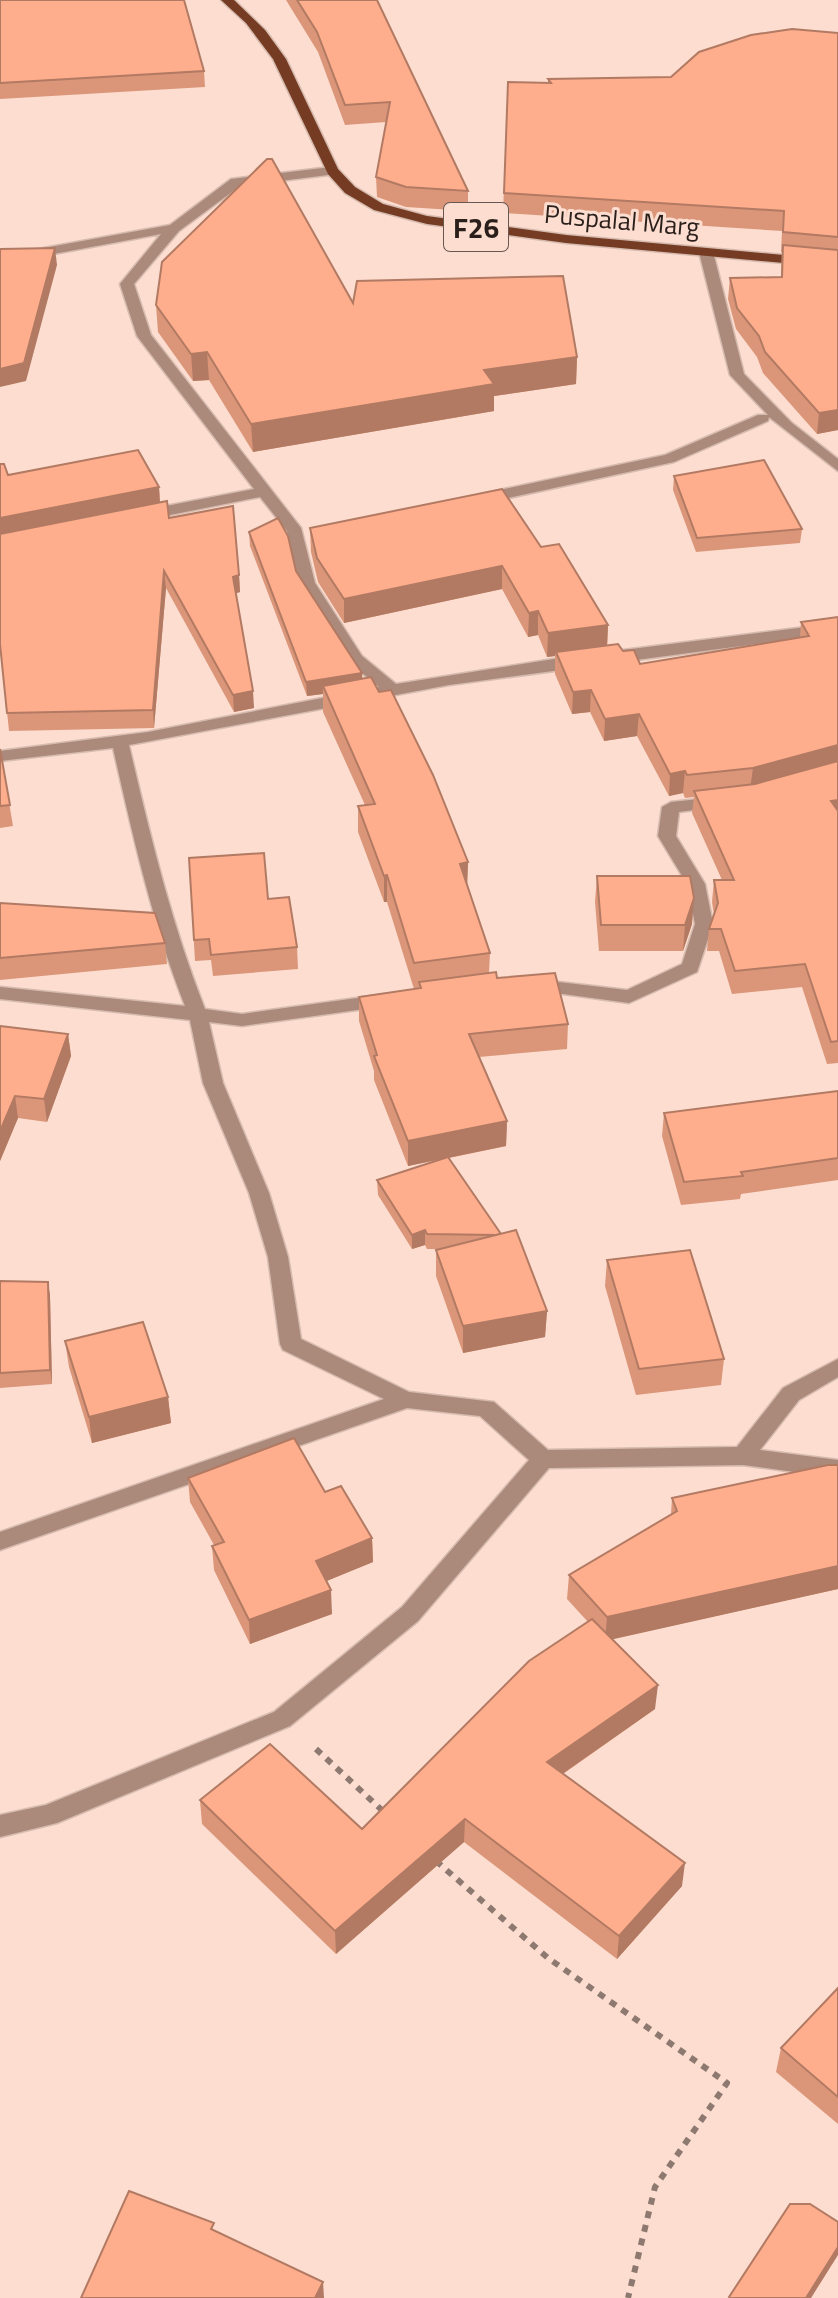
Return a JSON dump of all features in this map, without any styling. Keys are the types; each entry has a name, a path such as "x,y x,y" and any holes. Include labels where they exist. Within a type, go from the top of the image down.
{"main road":[{"name":"Puspalal Marg","path":"227,0 262,34 301,99 331,171 351,191 376,207 409,217 532,236 838,264"}],"street":[{"path":"331,171 236,182 174,228 127,284 144,336 266,491 303,530 307,583 356,659 392,689"},
{"path":"0,260 174,228"},
{"path":"706,252 737,375 787,426 838,466"},
{"path":"459,503 669,459 763,418"},
{"path":"125,519 266,491"},
{"path":"0,756 55,752 120,742 392,689 649,651 838,628"},
{"path":"120,742 151,878 172,949 198,1014 213,1083 259,1193 278,1257 291,1344 406,1400 486,1408 543,1459 743,1456 838,1469"},
{"path":"507,985 629,997 690,968 704,924 696,884 667,836 671,807 738,800"},
{"path":"0,993 242,1020 406,998"},
{"path":"743,1456 791,1394 838,1367"},
{"path":"0,1541 406,1400"},
{"path":"0,1826 48,1815 282,1719 410,1614 543,1459"}],"path":[{"path":"282,1719 392,1819"},
{"path":"425,1851 548,1958 727,2083 655,2187 628,2298"}],"building":[{"path":"0,0 184,0 204,71 0,83"},
{"path":"297,0 377,0 468,191 406,187 376,177 390,102 345,105 317,32"},
{"path":"792,29 838,33 838,237 783,232 784,211 504,193 508,82 671,77 699,52 751,35"},
{"path":"267,159 272,159 353,303 357,281 563,276 577,357 484,370 494,384 251,424 207,352 191,354 156,305 162,262"},
{"path":"783,245 838,250 838,410 819,413 765,352 759,336 737,308 730,278 782,277"},
{"path":"55,248 24,363 0,369 0,249"},
{"path":"138,450 159,487 0,518 0,464 4,464 8,475"},
{"path":"764,460 802,529 697,538 674,476"},
{"path":"502,489 541,547 559,544 608,625 548,633 538,611 529,613 502,566 344,599 317,558 310,528"},
{"path":"167,501 169,518 233,506 239,575 233,577 253,691 233,695 164,571 153,710 7,713 0,644 0,534"},
{"path":"278,518 288,536 296,571 362,673 306,682 249,532"},
{"path":"838,617 838,745 753,768 670,774 639,714 605,719 591,690 573,692 556,652 618,644 623,651 634,650 640,664 809,636 801,622"},
{"path":"371,677 379,692 391,690 433,775 468,862 460,864 490,953 414,963 387,875 384,876 358,806 375,804 323,686"},
{"path":"0,749 10,805 0,806"},
{"path":"838,761 838,800 831,801 838,811 838,1041 831,1042 805,964 735,971 721,929 709,929 718,903 714,880 734,880 694,791 755,784"},
{"path":"264,853 268,899 289,897 297,947 211,955 209,939 194,940 189,858"},
{"path":"597,876 690,876 694,898 685,925 601,925"},
{"path":"0,903 155,913 165,943 0,958"},
{"path":"496,972 497,978 555,973 568,1024 469,1034 507,1121 408,1141 374,1056 377,1055 359,997 421,988 419,982"},
{"path":"0,1026 68,1034 44,1099 15,1096 0,1131"},
{"path":"838,1091 838,1158 741,1172 743,1176 684,1182 664,1113"},
{"path":"448,1157 501,1234 427,1234 425,1230 412,1235 377,1180"},
{"path":"516,1230 547,1311 463,1326 436,1250"},
{"path":"690,1250 724,1359 639,1369 607,1260"},
{"path":"0,1281 48,1282 50,1370 0,1373"},
{"path":"143,1322 168,1397 89,1417 65,1341"},
{"path":"294,1438 325,1492 341,1486 372,1538 316,1561 331,1590 249,1620 212,1546 224,1542 188,1478"},
{"path":"838,1465 838,1566 607,1617 569,1575 677,1511 672,1498"},
{"path":"592,1619 658,1685 547,1762 685,1863 619,1936 465,1819 335,1931 200,1800 270,1744 362,1829 529,1661"},
{"path":"838,1988 838,2097 781,2048"},
{"path":"129,2191 214,2223 211,2229 323,2282 315,2298 81,2298"},
{"path":"790,2204 810,2204 838,2222 838,2247 806,2298 730,2298 729,2297"}]}
